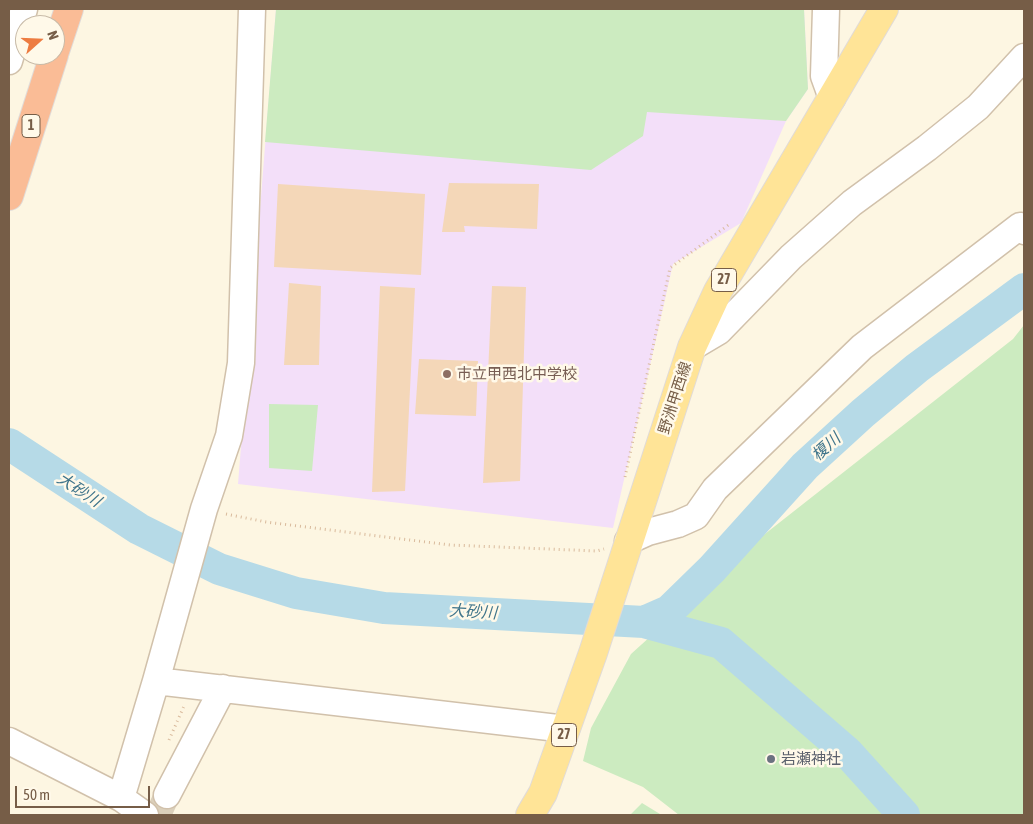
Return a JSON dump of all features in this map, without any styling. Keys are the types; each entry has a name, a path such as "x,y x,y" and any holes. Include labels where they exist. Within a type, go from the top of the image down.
{"highway":[{"name":"1","path":"9,196 51,65"}],"main road":[{"name":"野洲甲西線","path":"530,815 543,792 593,652 692,347 718,292 884,9"}],"street":[{"path":"9,61 24,9"},
{"path":"9,741 135,810 156,681 204,509 229,436 241,363 252,9"},
{"path":"826,9 824,76 832,98"},
{"path":"692,347 719,331 791,257 852,203 927,148 978,106 1024,57"},
{"path":"628,541 648,532 678,524 696,516 715,489 862,347 1023,226"},
{"path":"156,681 566,728"},
{"path":"167,795 223,688"}],"path":[{"path":"204,509 266,522 450,545 597,551 628,541"}],"shaded area":[{"name":"市立甲西北中学校","path":"276,9 804,9 808,89 786,121 741,223 673,264 613,528 238,484"}],"green space":[{"path":"276,9 804,9 808,89 786,121 647,112 643,136 591,170 265,142"},
{"path":"1024,325 1024,815 679,815 643,787 583,761 591,728 631,654 756,541 1013,339"},
{"path":"269,404 318,405 312,471 269,468"},
{"path":"642,803 660,814 660,815 630,815"}],"building":[{"path":"449,183 539,184 537,229 464,226 465,232 442,232"},
{"path":"278,184 425,194 421,275 274,267"},
{"path":"289,283 321,286 319,365 284,365"},
{"path":"380,286 415,288 405,491 372,492"},
{"path":"492,286 526,287 520,481 483,483"},
{"path":"419,359 478,361 476,416 415,414"}],"waterway":[{"name":"榎川","path":"644,622 669,611 712,569 805,466 863,413 917,368 1024,289"},
{"name":"大砂川","path":"9,444 139,529 219,569 296,593 384,608 644,622 721,643 847,752 904,815"}],"tunnel":[{"path":"158,815 167,795"}],"place":[{"name":"市立甲西北中学校","path":"447,374"},
{"name":"岩瀬神社","path":"771,759"}]}
